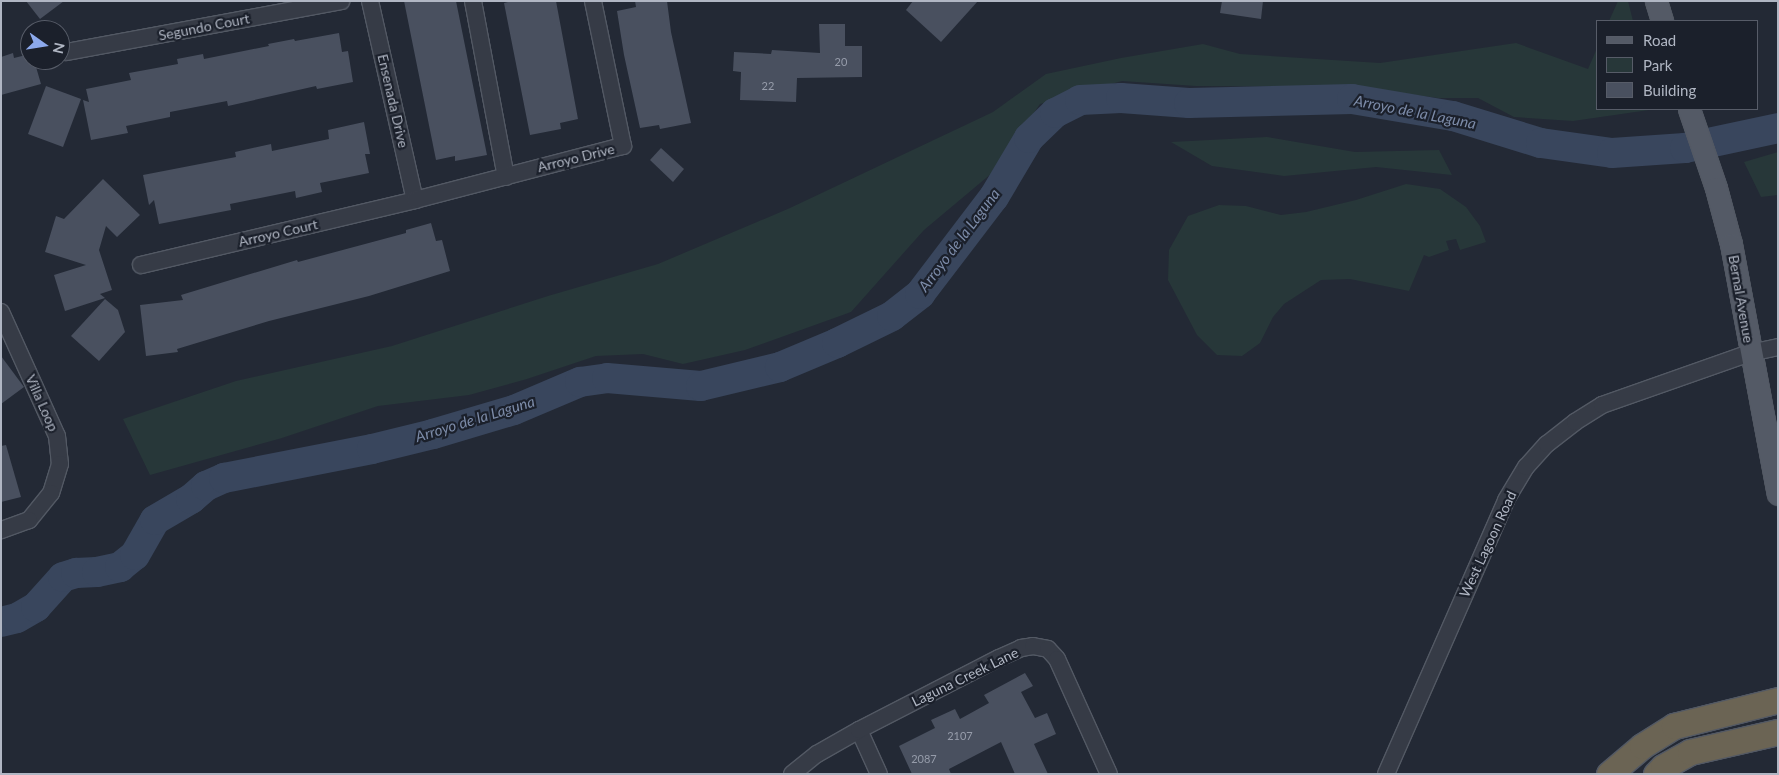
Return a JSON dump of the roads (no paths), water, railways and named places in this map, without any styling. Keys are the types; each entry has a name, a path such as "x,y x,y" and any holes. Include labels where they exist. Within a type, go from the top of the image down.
{"highway":[{"path":"1609,774 1642,746 1674,726 1778,700"},
{"path":"1656,774 1663,767 1690,752 1778,732"}],"main road":[{"path":"1656,1 1662,20"},
{"name":"Bernal Avenue","path":"1689,110 1716,188 1740,288 1750,353 1778,494"}],"street":[{"name":"Segundo Court","path":"70,52 341,1"},
{"name":"Ensenada Drive","path":"370,1 415,200"},
{"path":"474,1 506,176"},
{"name":"Arroyo Drive","path":"415,200 623,146 593,1"},
{"name":"Arroyo Court","path":"141,265 415,200"},
{"name":"Villa Loop","path":"1,312 57,436 60,464 52,493 29,520 1,530"},
{"name":"West Lagoon Road","path":"1386,774 1506,500 1526,467 1547,444 1575,422 1602,405 1750,353 1778,347"},
{"name":"Laguna Creek Lane","path":"792,774 817,754 859,730 999,658 1021,648 1033,646 1048,649 1057,659 1108,774"},
{"path":"859,730 880,774"}],"waterway":[{"name":"Arroyo de la Laguna","path":"1,622 17,618 36,607 63,577 76,573 97,572 120,567 135,555 155,520 191,499 206,486 224,478 372,449 433,434 514,410 580,382 607,378 701,386 780,367 837,343 892,316 920,294 994,197 1029,138 1055,113 1080,100 1121,98 1189,103 1352,99 1453,116 1541,143 1612,153 1685,148 1778,128"}]}
